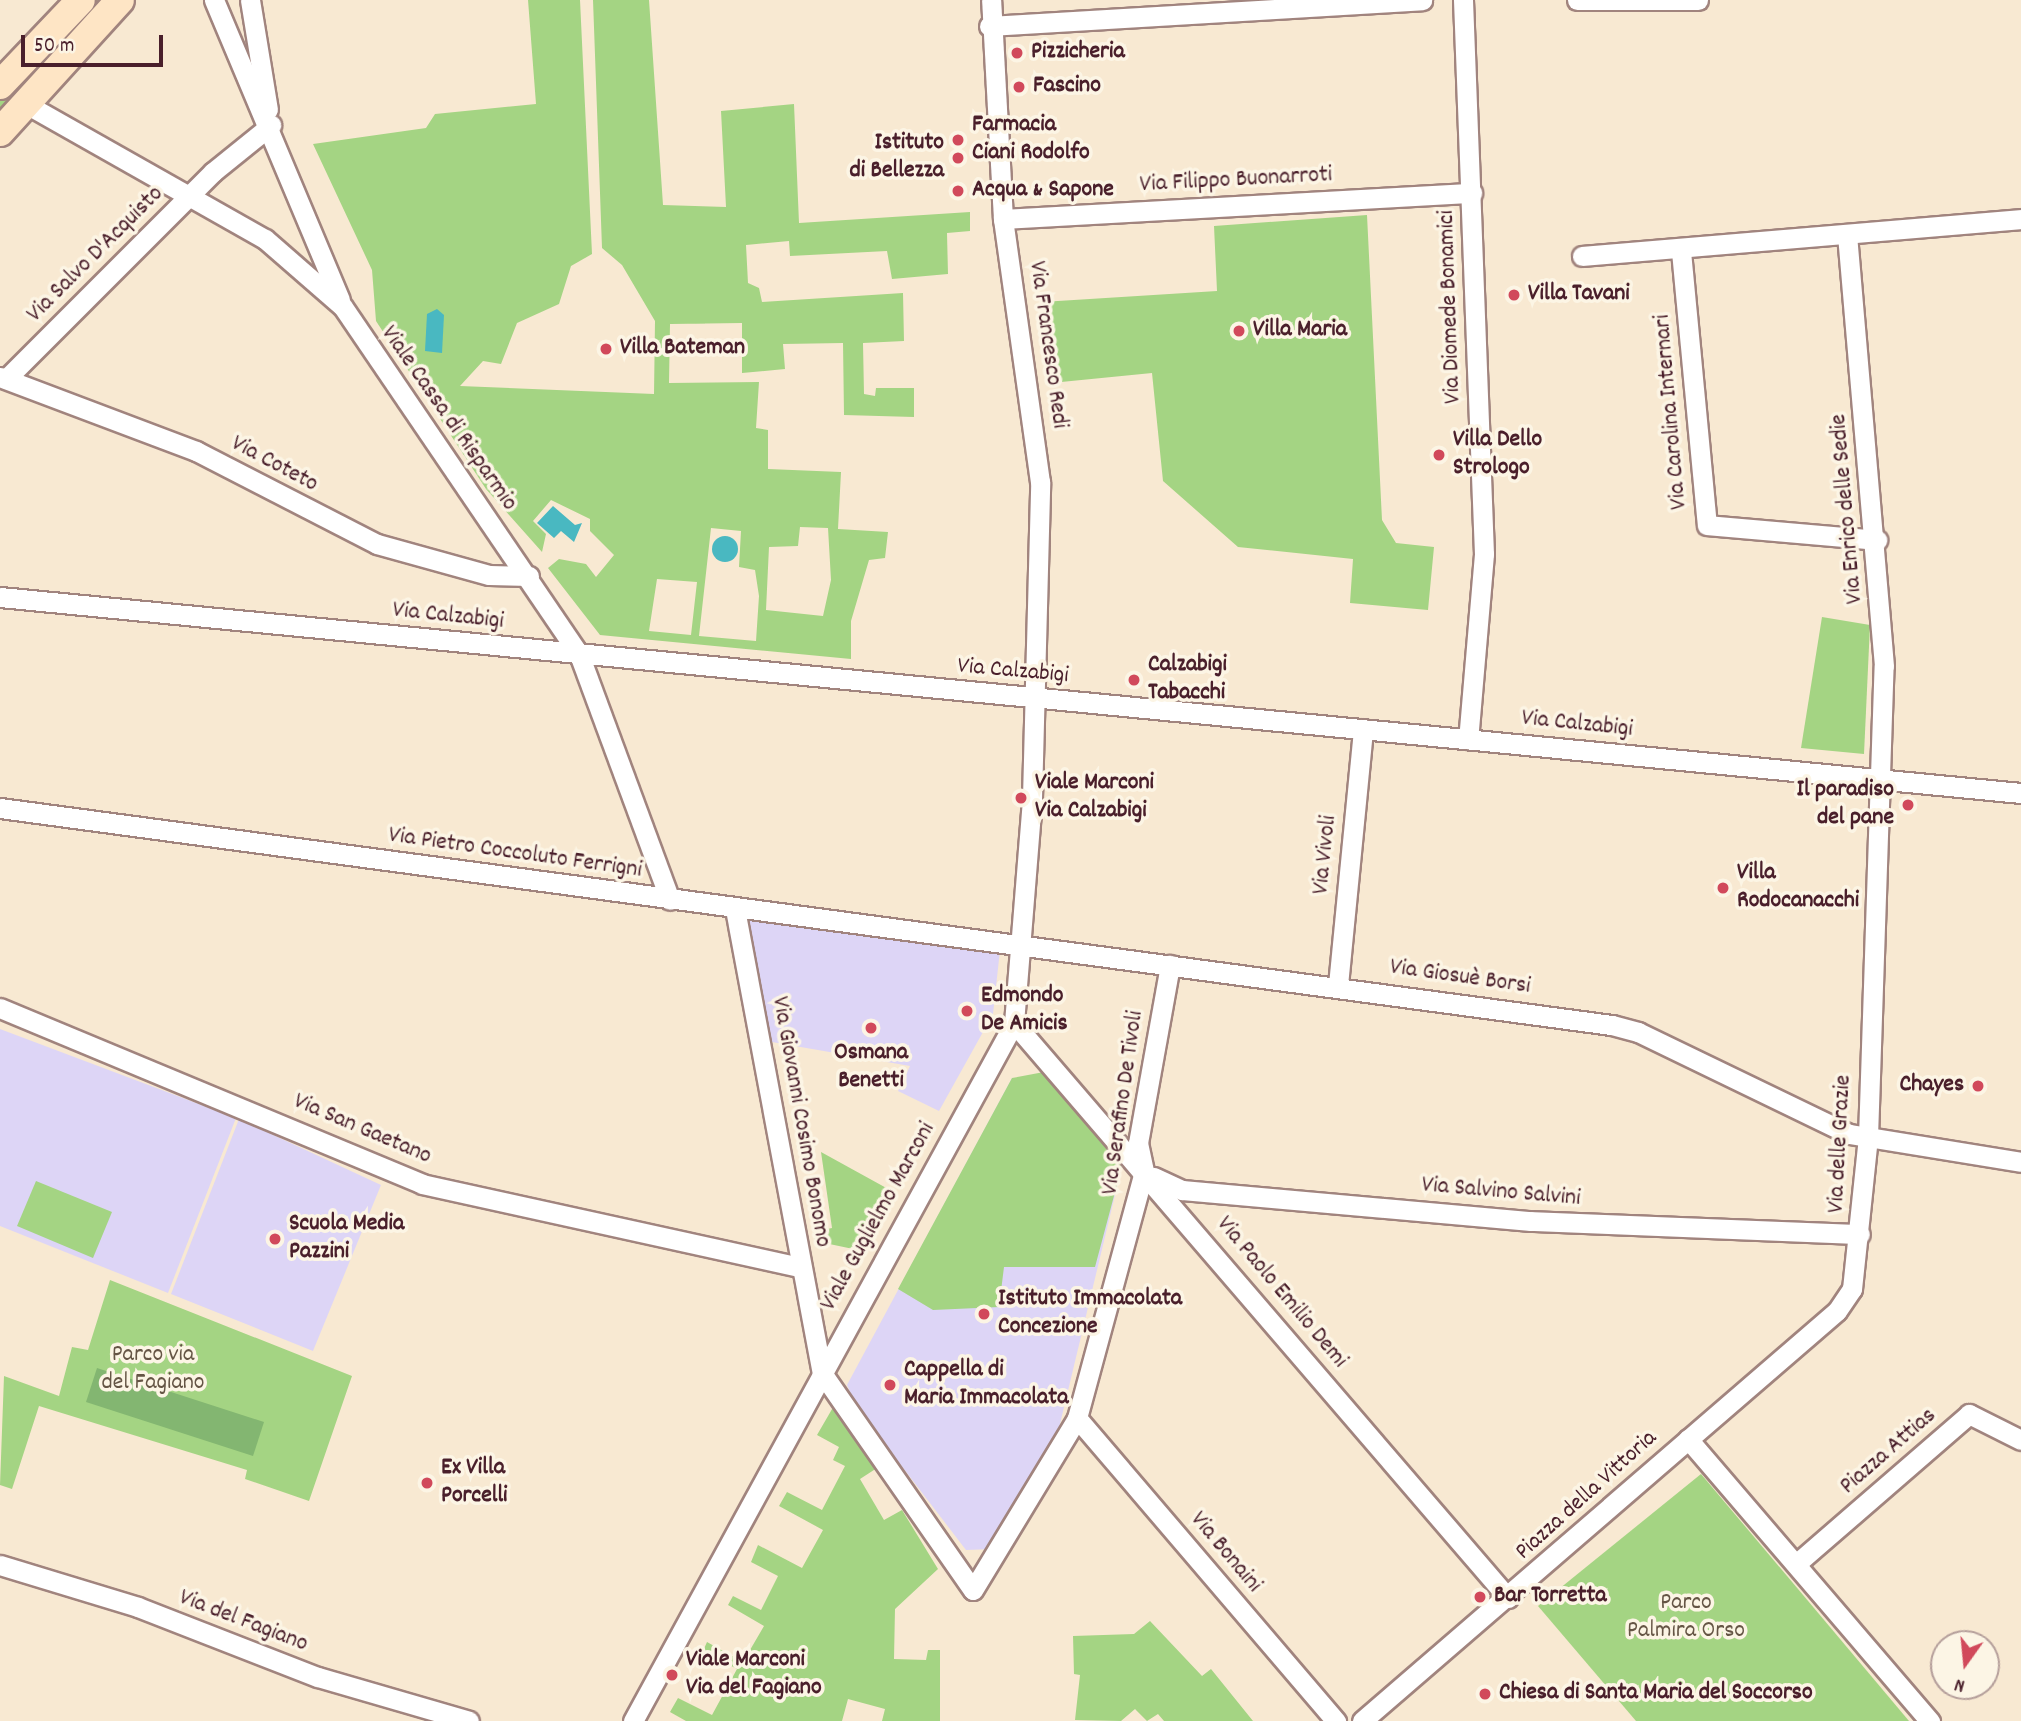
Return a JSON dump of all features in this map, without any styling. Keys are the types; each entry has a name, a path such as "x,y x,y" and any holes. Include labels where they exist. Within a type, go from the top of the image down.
{"main road":[{"path":"1,84 81,0"},
{"path":"0,132 120,0"}],"street":[{"path":"214,0 234,58 271,125 343,307"},
{"path":"250,0 271,125"},
{"name":"Via Francesco Redi","path":"991,0 989,26 1003,219 1040,481 1034,698"},
{"path":"989,26 1422,0"},
{"name":"Via Diomede Bonamici","path":"1463,0 1484,565 1468,738"},
{"path":"1577,0 1698,0"},
{"name":"Viale Cassa di Risparmio","path":"26,104 191,195 283,252 343,307 530,576 579,654 670,900"},
{"name":"Via Salvo D'Acquisto","path":"3,378 191,195 271,125"},
{"name":"Via Filippo Buonarroti","path":"1003,219 1472,193"},
{"path":"1582,256 1681,251 2021,219"},
{"name":"Via Enrico delle Sedie","path":"1847,235 1877,540 1884,666 1880,779"},
{"name":"Via Carolina Internari","path":"1681,251 1707,525 1877,540"},
{"name":"Via Coteto","path":"3,378 197,451 377,544 489,575 530,576"},
{"name":"Via Calzabigi","path":"0,597 2021,793"},
{"name":"Viale Guglielmo Marconi","path":"633,1721 1014,1023 1023,946 1034,698"},
{"name":"Via Vivoli","path":"1338,985 1363,729"},
{"name":"Via delle Grazie","path":"1688,1439 1837,1311 1855,1279 1868,1137 1880,779"},
{"name":"Via Pietro Coccoluto Ferrigni","path":"0,808 1023,946"},
{"name":"Via Giovanni Cosimo Bonomo","path":"735,909 822,1373 974,1590"},
{"name":"Via Giosuè Borsi","path":"1023,946 1338,985 1638,1032 1868,1137 2021,1162"},
{"name":"Via Serafino De Tivoli","path":"974,1590 1077,1418 1144,1171 1138,1143 1170,965"},
{"name":"Via San Gaetano","path":"0,1008 422,1184 801,1266"},
{"name":"Via Paolo Emilio Demi","path":"1014,1023 1144,1171 1508,1598"},
{"name":"Via Salvino Salvini","path":"1144,1171 1182,1189 1531,1221 1860,1234"},
{"name":"Piazza Attias","path":"1796,1564 1969,1414 2021,1440"},
{"name":"Via Bonaini","path":"1077,1418 1336,1721"},
{"name":"Piazza della Vittoria","path":"1362,1721 1508,1598 1688,1439 1930,1721"},
{"name":"Via del Fagiano","path":"0,1565 138,1607 318,1677 469,1721"}],"shaded area":[{"name":"Edmondo De Amicis","path":"747,916 1000,950 993,1014 939,1111 898,1091 910,1066 772,1042"},
{"path":"0,1029 236,1118 168,1293 0,1226"},
{"name":"Istituto Immacolata Concezione","path":"1012,1078 1122,1166 1053,1453 993,1549 966,1550 857,1408 847,1385"},
{"name":"Scuola Media Pazzini","path":"239,1119 381,1185 313,1351 171,1294"}],"green space":[{"path":"93,0 105,0 0,112 0,97"},
{"path":"528,0 580,0 592,254 571,266 559,304 517,323 501,364 483,361 460,386 654,394 655,321 622,265 602,248 593,0 649,0 663,205 726,207 721,111 794,104 799,223 970,212 970,231 947,233 948,274 892,279 887,251 790,256 789,241 746,245 748,283 759,288 762,302 903,293 904,341 863,343 864,394 875,396 876,388 914,388 914,417 844,415 843,343 783,344 785,369 742,373 742,323 670,324 669,383 759,382 756,428 768,430 768,469 841,472 838,529 888,532 885,558 869,560 851,621 851,659 600,635 548,568 559,559 586,564 596,577 614,555 590,531 590,519 551,500 533,521 546,534 542,552 486,489 376,321 372,270 313,144 426,128 435,114 536,104","holes":["800,527 828,528 831,580 823,616 766,610 769,547 798,546","711,528 741,531 739,567 755,570 759,596 756,641 699,636","657,579 697,582 691,635 649,631"]},
{"path":"1367,215 1382,520 1396,543 1434,547 1428,610 1350,603 1353,559 1238,547 1163,481 1152,373 1051,383 1042,302 1217,291 1214,226"},
{"path":"1822,617 1870,625 1864,754 1801,748"},
{"path":"1044,1072 1122,1166 1095,1267 1004,1267 999,1307 933,1310 898,1289 1012,1078"},
{"path":"821,1152 890,1190 858,1250 815,1241 813,1232 832,1228"},
{"path":"36,1181 112,1212 93,1258 17,1226"},
{"name":"Parco via del Fagiano","path":"110,1280 352,1376 309,1501 245,1479 247,1470 39,1406 12,1489 0,1485 4,1376 59,1396 72,1347 88,1350"},
{"path":"97,1368 264,1422 253,1456 86,1402"},
{"path":"835,1404 877,1468 860,1479 884,1520 902,1510 938,1569 895,1609 894,1659 926,1660 928,1650 940,1650 940,1721 882,1721 885,1709 848,1699 842,1721 686,1721 670,1712 678,1698 712,1715 737,1669 703,1651 707,1642 743,1662 764,1626 728,1605 733,1596 761,1610 778,1576 751,1562 758,1545 802,1568 823,1530 779,1506 787,1492 822,1510 845,1466 833,1460 839,1447 817,1435"},
{"name":"Parco Palmira Orso","path":"1701,1474 1909,1721 1636,1721 1538,1606"},
{"path":"1150,1621 1202,1676 1211,1669 1253,1721 1164,1721 1158,1714 1147,1721 1135,1709 1121,1721 1075,1720 1080,1675 1074,1674 1073,1636 1134,1634"}],"water":[{"path":"437,309 444,315 442,353 425,351 427,314"},
{"path":"553,506 575,525 582,523 574,542 561,531 554,538 537,523"},
{"path":"725,536 734,540 738,549 734,558 725,562 716,558 712,549 716,540"}],"place":[{"name":"Pizzicheria","path":"1017,53"},
{"name":"Fascino","path":"1019,87"},
{"name":"Farmacia Ciani Rodolfo","path":"958,140"},
{"name":"Istituto di Bellezza","path":"958,158"},
{"name":"Acqua & Sapone","path":"958,191"},
{"name":"Villa Tavani","path":"1514,295"},
{"name":"Villa Maria","path":"1239,331"},
{"name":"Villa Bateman","path":"606,349"},
{"name":"Villa Dello Strologo","path":"1439,455"},
{"name":"Calzabigi Tabacchi","path":"1134,680"},
{"name":"Viale Marconi Via Calzabigi","path":"1021,798"},
{"name":"Il paradiso del pane","path":"1908,805"},
{"name":"Villa Rodocanacchi","path":"1723,888"},
{"name":"Edmondo De Amicis","path":"967,1011"},
{"name":"Osmana Benetti","path":"871,1028"},
{"name":"Chayes","path":"1978,1086"},
{"name":"Scuola Media Pazzini","path":"275,1239"},
{"name":"Istituto Immacolata Concezione","path":"984,1314"},
{"name":"Cappella di Maria Immacolata","path":"890,1385"},
{"name":"Ex Villa Porcelli","path":"427,1483"},
{"name":"Bar Torretta","path":"1480,1597"},
{"name":"Viale Marconi Via del Fagiano","path":"672,1675"},
{"name":"Chiesa di Santa Maria del Soccorso","path":"1485,1694"}]}
